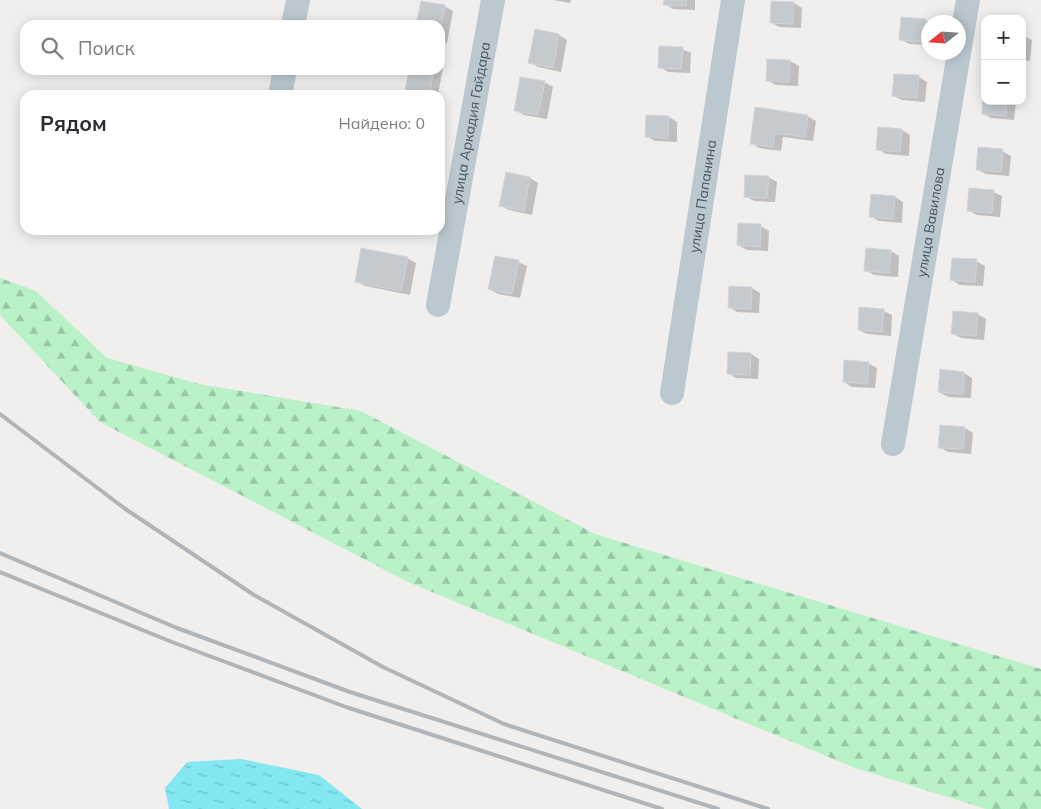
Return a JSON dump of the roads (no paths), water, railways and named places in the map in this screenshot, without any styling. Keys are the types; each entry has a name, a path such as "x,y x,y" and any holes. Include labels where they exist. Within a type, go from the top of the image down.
{"street":[{"path":"294,20 298,0"},
{"name":"улица Аркадия Гайдара","path":"438,305 492,0"},
{"name":"улица Папанина","path":"672,393 733,0"},
{"name":"улица Вавилова","path":"893,444 968,0"},
{"path":"281,90 284,75"}],"water":[{"path":"241,759 319,775 362,809 169,809 165,788 187,762"}],"railway":[{"path":"0,414 124,508 254,595 383,667 504,724 768,809"},
{"path":"0,553 177,628 350,692 718,809"},
{"path":"0,572 172,642 346,707 662,809"}]}
